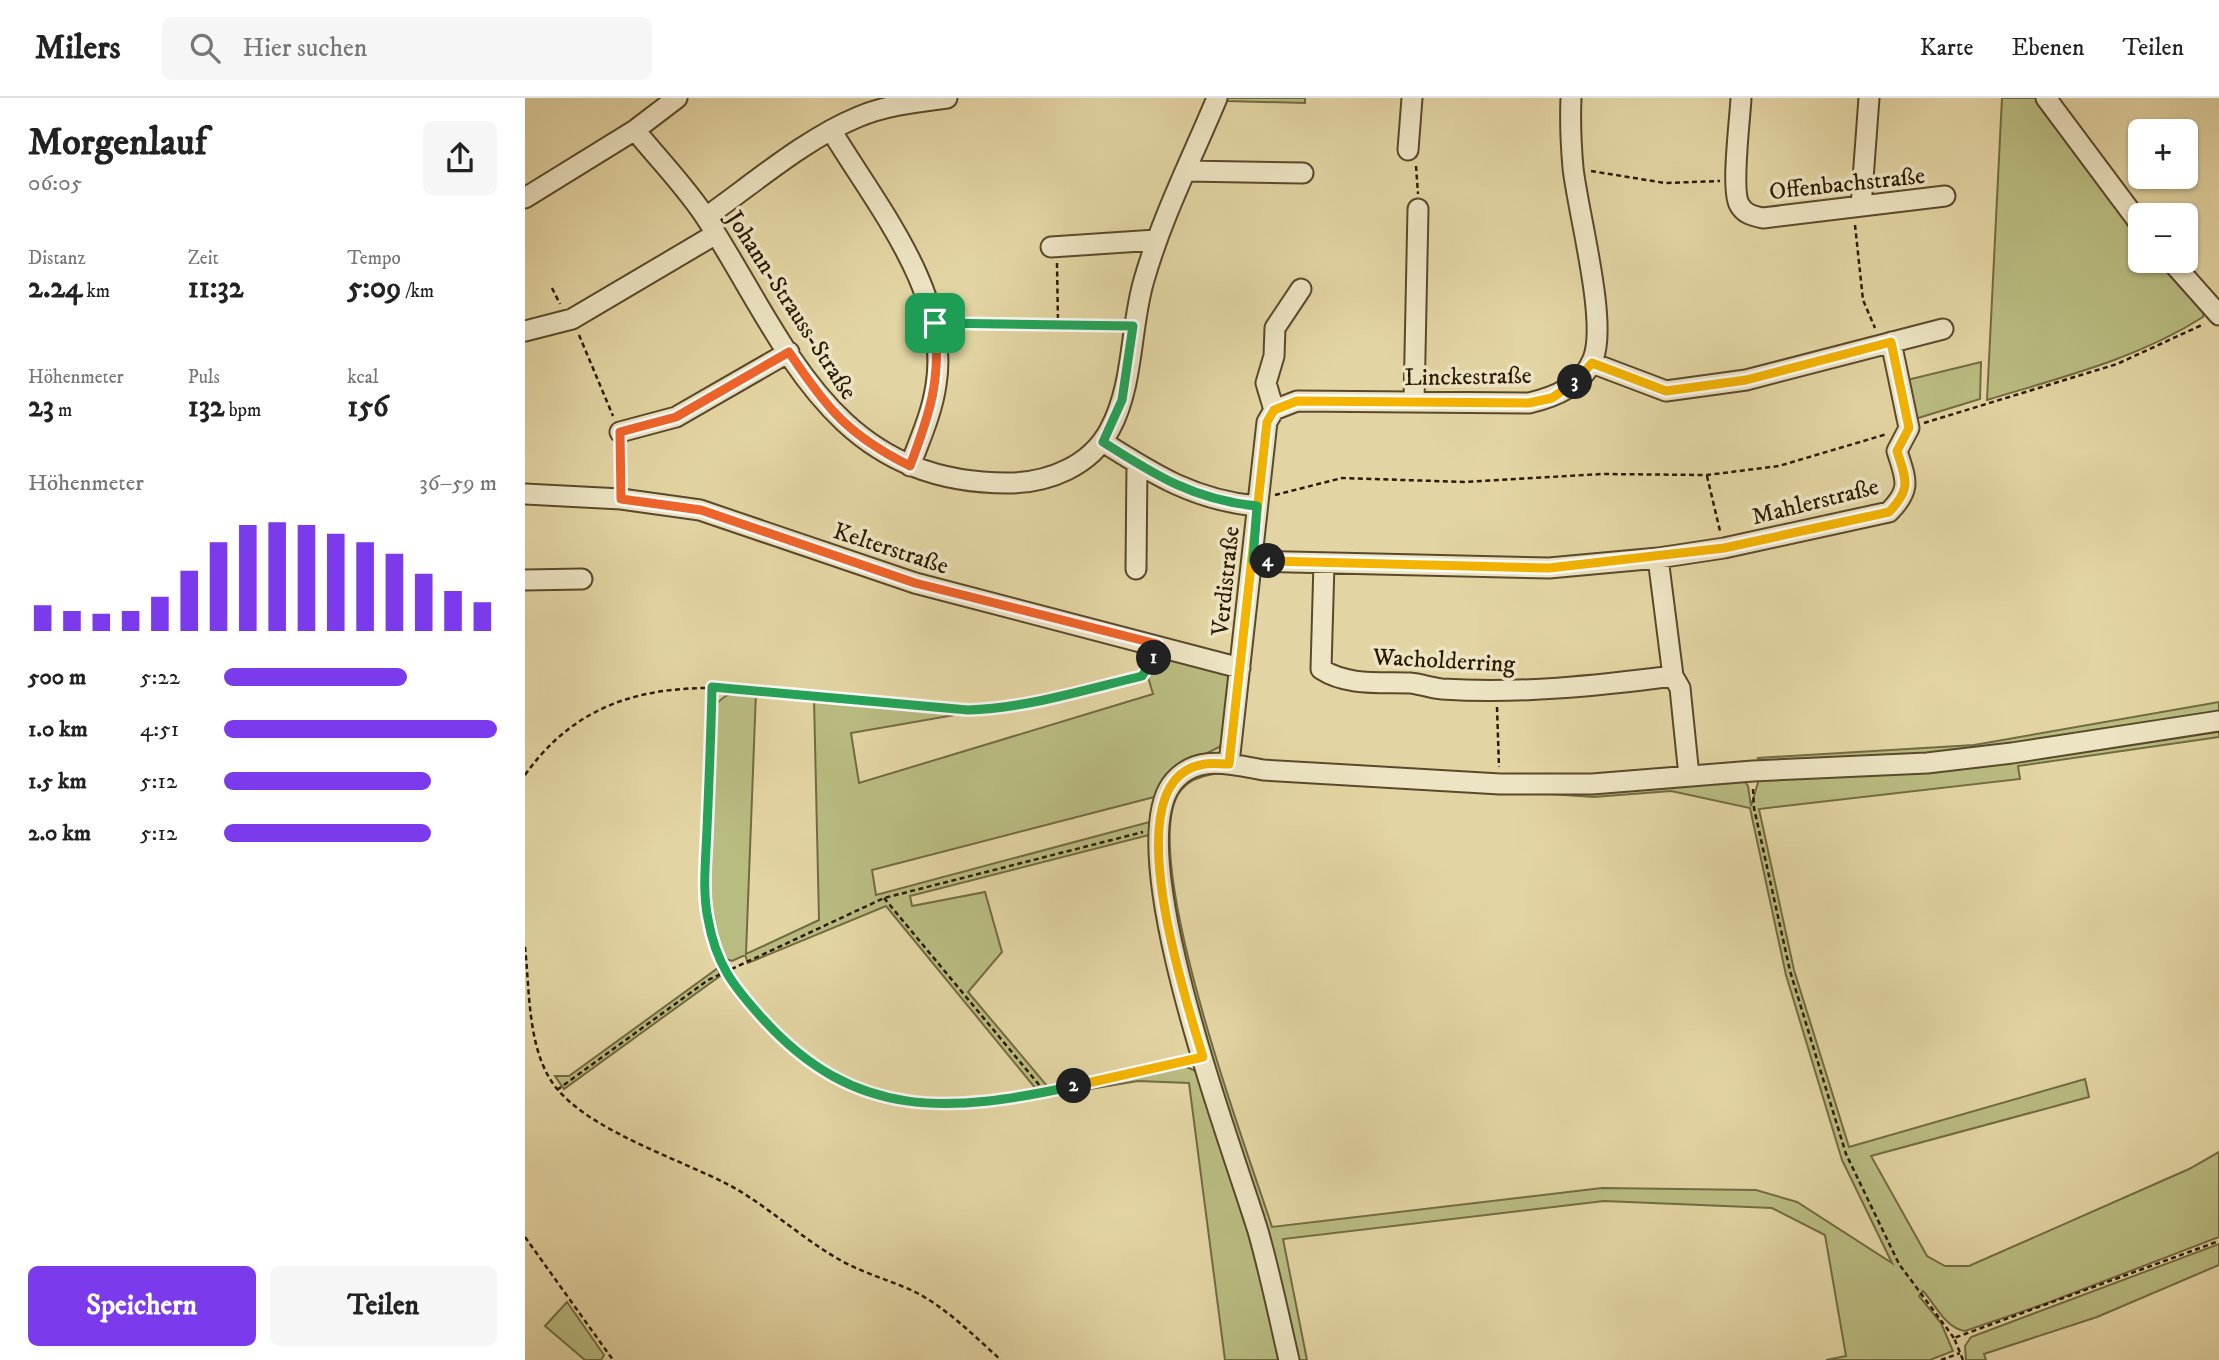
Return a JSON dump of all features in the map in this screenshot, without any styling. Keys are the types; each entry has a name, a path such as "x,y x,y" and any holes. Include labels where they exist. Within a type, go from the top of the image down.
{"street":[{"path":"525,198 635,130 677,98"},
{"path":"525,331 572,319 711,226 831,130 879,109 947,98"},
{"name":"Johann-Strauss-Straße","path":"635,130 711,226 822,401 848,429 879,450 910,466 945,477 982,483 1017,483 1054,477 1080,462 1103,442 1122,400 1133,326 1156,240 1217,98"},
{"path":"1408,150 1412,98"},
{"path":"1571,98 1573,168 1598,330 1592,363 1666,391 1746,380 1943,329"},
{"name":"Offenbachstraße","path":"1741,98 1738,203 1752,216 1763,218 1945,196"},
{"path":"1857,207 1869,98"},
{"path":"2046,98 2128,208"},
{"path":"831,130 919,275 935,323 937,383 931,411 910,466"},
{"path":"1186,171 1303,173"},
{"path":"1414,402 1418,209"},
{"path":"1051,247 1156,240"},
{"path":"2182,273 2219,315"},
{"name":"Verdistraße","path":"1229,764 1267,422 1274,410 1266,383 1274,356 1275,328 1301,289"},
{"name":"Mahlerstraße","path":"1658,558 1724,548 1889,512 1901,500 1907,485 1897,451 1909,428 1886,343"},
{"path":"620,432 676,417 789,352"},
{"name":"Linckestraße","path":"1274,410 1297,401 1529,403 1552,398 1567,389 1592,363"},
{"path":"1103,442 1137,464 1203,498 1257,503"},
{"path":"1136,569 1137,464"},
{"name":"Kelterstraße","path":"525,494 621,499 701,510 915,583 1157,644 1240,668"},
{"path":"1253,561 1549,568 1658,558 1673,676 1680,688 1689,776"},
{"name":"Wacholderring","path":"1324,563 1321,669 1337,680 1415,684 1439,689 1496,690 1585,687 1673,676"},
{"path":"525,580 582,579"},
{"path":"1289,1360 1258,1234 1179,974 1164,907 1159,862 1163,801 1184,771 1203,763 1263,770 1500,784 1592,784 1752,771 1951,760 2219,721"}],"path":[{"path":"1408,150 1418,171 1418,209"},
{"path":"1573,168 1665,183 1737,180"},
{"path":"1857,207 1863,300 1886,343"},
{"path":"1051,247 1057,263 1058,324"},
{"path":"572,319 620,432 621,499"},
{"path":"935,323 1133,326"},
{"path":"1257,503 1342,478 1466,482 1602,474"},
{"path":"1707,475 1724,548"},
{"path":"525,775 556,737 609,704 671,688 712,687 968,710 993,709 1018,706 1142,676 1149,667 1157,644"},
{"path":"712,687 705,878 707,915 723,971 775,1032 805,1058 837,1079 873,1094 906,1102 943,1105 980,1104 1203,1057"},
{"path":"1496,690 1500,784"},
{"path":"1752,771 1754,808 1790,971 1846,1154 1899,1264 1954,1338 1962,1360"},
{"path":"557,1090 723,971 884,898 1160,827"},
{"path":"884,898 1045,1092"},
{"path":"525,947 534,1031 547,1073 557,1090 597,1121 731,1186 843,1262 915,1292 944,1311 1001,1360"},
{"path":"525,1237 613,1360"},
{"path":"1954,1338 2219,1241"},
{"path":"1941,1360 1960,1353"}],"green space":[{"path":"1227,98 1305,98 1305,103 1226,101"},
{"path":"2002,98 2041,98 2128,214 2128,273 2174,273 2204,311 2203,317 2178,332 2125,356 1987,400"},
{"path":"1981,362 1980,399 1915,419 1903,381"},
{"path":"1167,654 1235,671 1225,744 1180,767 1158,796 872,870 876,895 1153,821 1153,834 910,896 912,906 985,892 1002,952 968,992 1048,1087 1036,1089 886,906 748,963 745,955 732,961 723,958 715,931 711,901 709,834 716,705 724,697 739,692 756,692 746,954 819,920 814,698 966,713 851,733 859,783 1153,694 1148,677 1159,658"},
{"path":"2219,702 2219,715 1925,756 1774,763 1757,758 1974,745"},
{"path":"2219,727 2219,737 2018,766 2020,779 1759,809 1794,970 1849,1147 2085,1079 2089,1097 1871,1156 1927,1256 1945,1266 1969,1266 2189,1169 2219,1152 2219,1237 2047,1303 1965,1331 1952,1326 1923,1291 1919,1296 1941,1323 1953,1351 1930,1360 1826,1360 1846,1356 1825,1235 1772,1208 1604,1201 1283,1239 1307,1360 1295,1360 1183,975 1169,908 1164,827 1177,786 1205,769 1267,774 1221,773 1189,783 1181,790 1170,823 1172,873 1183,934 1200,1002 1272,1227 1602,1188 1756,1190 1797,1202 1892,1263 1842,1160 1786,975 1750,808 1671,791 1594,797 1505,791 1741,777 1748,786 1751,806 1760,776"},
{"path":"718,968 720,976 564,1089 555,1076 569,1076"},
{"path":"1184,1066 1203,1074 1255,1242 1280,1353 1277,1360 1225,1360 1189,1083 1138,1081 1042,1097"},
{"path":"2219,1244 2219,1265 2097,1317 1984,1354 1986,1360 1966,1360 1965,1346 1971,1337"},
{"path":"567,1302 604,1355 601,1360 585,1360 545,1326"}],"route":[{"path":"935,323 937,383 931,411 910,466 879,450 848,429 822,401 789,352 676,417 620,432 621,499 701,510 915,583 1157,644 1156,653 1142,676 1018,706 993,709 968,710 741,687 712,687 705,878 712,941 723,971 735,989 775,1032 805,1058 837,1079 873,1094 906,1102 980,1104 1203,1057 1179,974 1164,907 1159,862 1163,801 1184,771 1203,763 1229,764 1253,561 1267,422 1274,410 1282,405 1297,401 1529,403 1552,398 1567,389 1592,363 1666,391 1746,380 1891,342 1909,428 1897,451 1907,485 1901,500 1889,512 1724,548 1658,558 1549,568 1253,561 1257,506 1203,498 1137,464 1103,442 1122,400 1133,326 935,323"}]}
